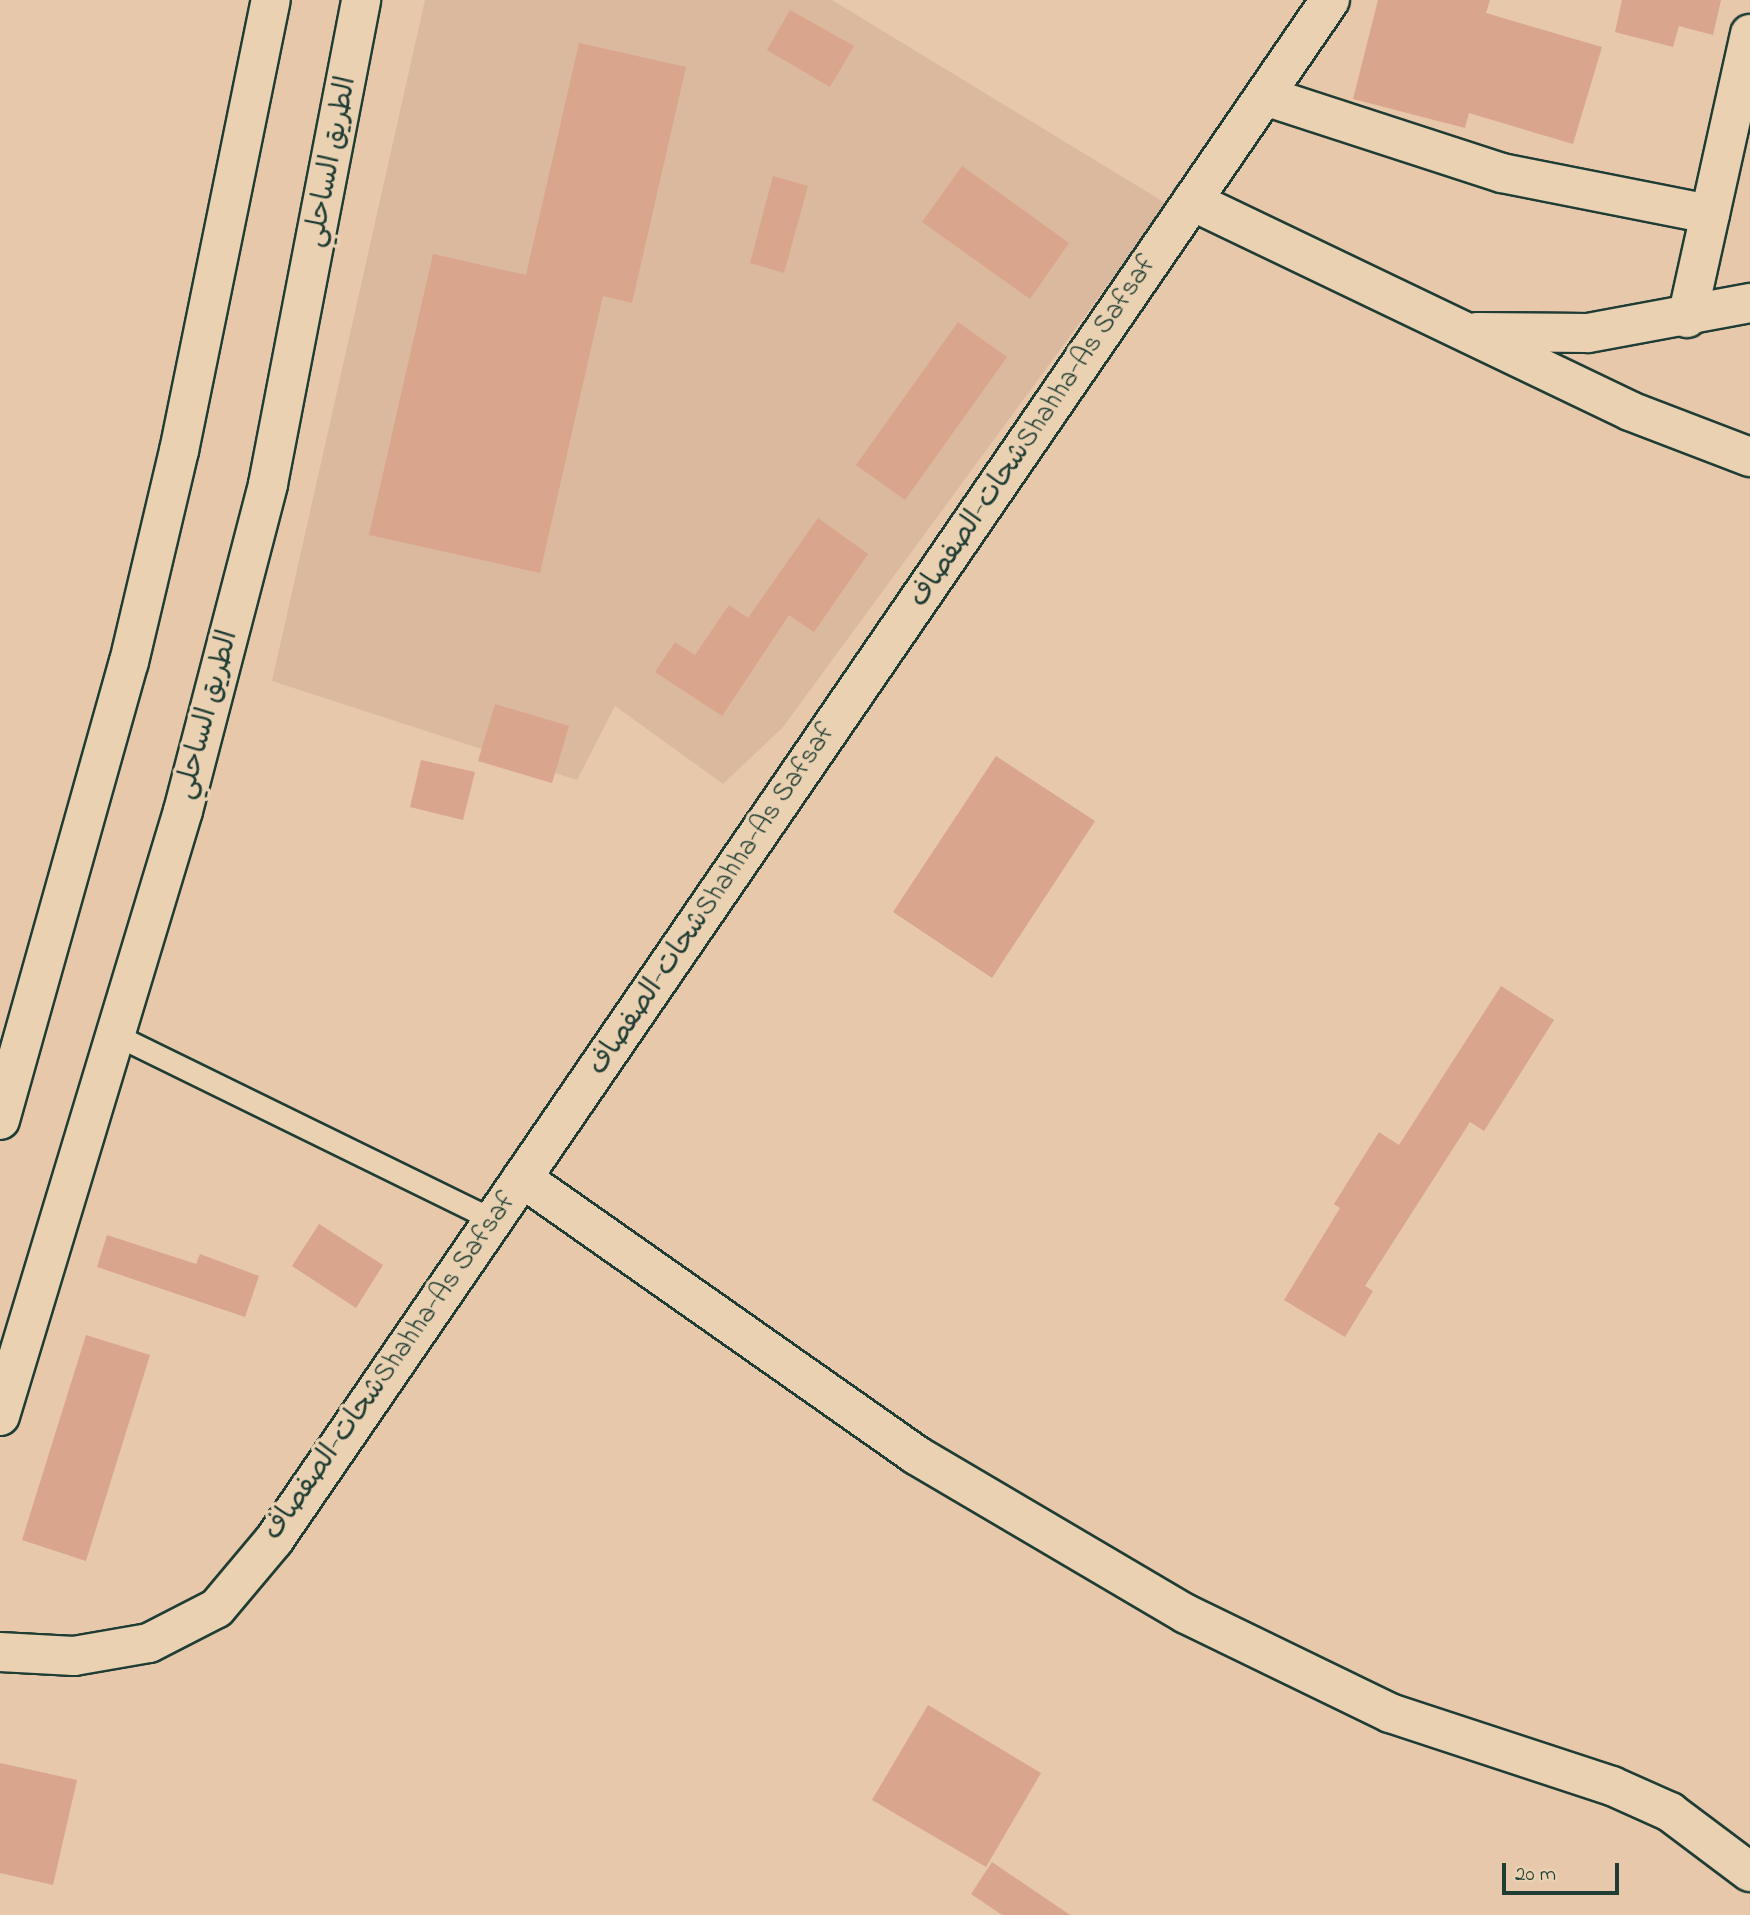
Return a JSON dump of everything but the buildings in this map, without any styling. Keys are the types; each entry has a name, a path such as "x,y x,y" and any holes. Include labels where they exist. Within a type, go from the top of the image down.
{"main road":[{"path":"0,1119 138,622 229,224 271,0"},
{"name":"الطريق الساحلي","path":"0,1416 183,811 268,484 361,0"},
{"name":"شحات-الصفصافShahha-As Safsaf","path":"0,1652 74,1656 149,1643 217,1608 274,1540 1330,0"},
{"path":"1687,318 1750,34"},
{"path":"1265,96 1502,173 1710,214"},
{"path":"1192,201 1630,411 1750,457"},
{"path":"1464,332 1588,332 1687,318 1750,303"},
{"path":"522,1178 916,1455 1186,1614 1390,1713 1612,1786 1670,1812 1750,1872"}],"lane":[{"path":"116,1035 492,1219"}],"shaded area":[{"path":"425,0 832,0 1167,204 783,727 723,784 615,706 577,780 272,681"}]}
